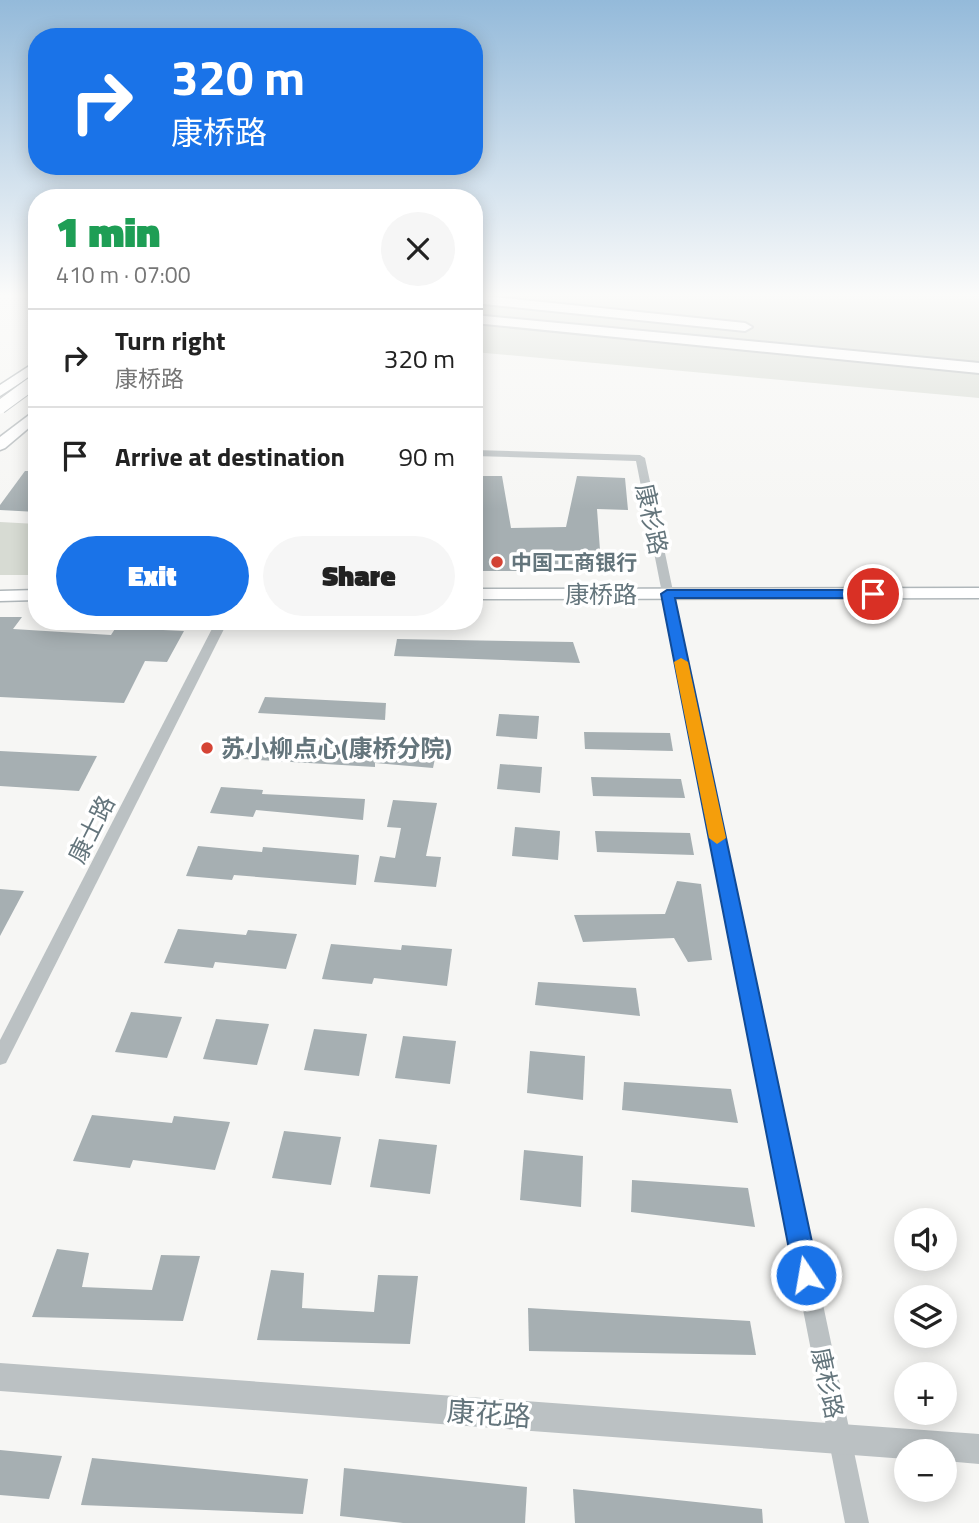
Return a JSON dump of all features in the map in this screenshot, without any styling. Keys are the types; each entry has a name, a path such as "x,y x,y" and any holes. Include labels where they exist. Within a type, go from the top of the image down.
{"highway":[{"path":"960,366 979,368"}],"main road":[{"path":"0,392 28,372"},
{"path":"0,407 28,387"},
{"path":"0,429 28,406"},
{"path":"0,445 28,421"},
{"name":"康桥路","path":"483,594 979,593"},
{"path":"0,596 28,596"}],"street":[{"name":"康杉路","path":"483,453 639,458 857,1523"},
{"name":"康士路","path":"0,1058 217,630"},
{"name":"康花路","path":"0,1377 979,1449"}],"shaded area":[{"path":"629,366 979,366 979,398"},
{"path":"0,522 28,524 28,575 0,575"}],"building":[{"path":"25,471 28,471 28,512 0,510 0,505"},
{"path":"483,476 502,476 511,528 566,527 577,476 625,478 628,510 597,509 601,564 520,565 520,571 483,571"},
{"path":"0,617 22,617 13,629 111,635 114,630 184,631 167,662 145,661 124,703 0,697"},
{"path":"397,639 573,642 580,663 394,656"},
{"path":"265,697 386,703 385,720 258,713"},
{"path":"499,714 539,716 537,739 496,736"},
{"path":"584,732 670,733 673,751 585,749"},
{"path":"249,741 395,750 397,741 438,744 433,768 375,763 375,767 242,759"},
{"path":"0,751 97,756 79,791 0,786"},
{"path":"500,764 542,767 540,793 497,789"},
{"path":"591,777 681,779 685,798 593,796"},
{"path":"221,787 263,790 262,794 365,799 363,820 256,810 253,817 210,813"},
{"path":"393,800 437,803 426,856 441,857 436,887 374,882 380,856 395,858 401,828 387,827"},
{"path":"515,827 560,831 558,860 512,856"},
{"path":"595,831 690,833 694,855 597,852"},
{"path":"198,846 262,852 263,847 359,855 356,885 234,875 232,880 186,876"},
{"path":"677,881 701,884 712,960 688,962 674,938 583,942 574,915 665,914"},
{"path":"0,889 24,891 0,936"},
{"path":"178,929 246,935 248,930 297,934 286,969 215,962 213,968 164,963"},
{"path":"331,944 401,950 402,945 452,949 447,986 374,978 372,984 322,979"},
{"path":"538,982 636,988 640,1016 535,1005"},
{"path":"131,1012 182,1017 167,1058 115,1052"},
{"path":"216,1019 269,1024 257,1065 203,1059"},
{"path":"314,1029 367,1034 359,1076 304,1070"},
{"path":"403,1036 456,1041 450,1084 395,1078"},
{"path":"530,1051 585,1056 583,1100 527,1093"},
{"path":"624,1082 731,1089 738,1123 622,1110"},
{"path":"92,1115 172,1123 174,1116 230,1122 215,1170 133,1160 130,1168 73,1161"},
{"path":"284,1131 341,1137 331,1185 272,1178"},
{"path":"379,1139 437,1145 430,1194 370,1187"},
{"path":"524,1150 583,1156 581,1207 520,1200"},
{"path":"632,1180 748,1188 755,1227 631,1212"},
{"path":"57,1249 89,1253 82,1287 152,1290 161,1255 200,1256 183,1321 32,1317"},
{"path":"271,1270 304,1273 302,1308 374,1312 378,1275 418,1276 410,1344 257,1340"},
{"path":"528,1308 750,1321 756,1355 529,1351"},
{"path":"0,1450 62,1456 49,1499 0,1495"},
{"path":"92,1458 308,1479 303,1514 81,1505"},
{"path":"344,1468 527,1487 525,1523 403,1523 340,1516"},
{"path":"573,1489 762,1509 763,1523 575,1523"}],"slow traffic":[{"path":"681,662 717,838"}],"place":[{"name":"中国工商银行","path":"497,562"},
{"name":"苏小柳点心(康桥分院)","path":"207,748"}],"route":[{"path":"806,1275 667,594 873,594"}]}
